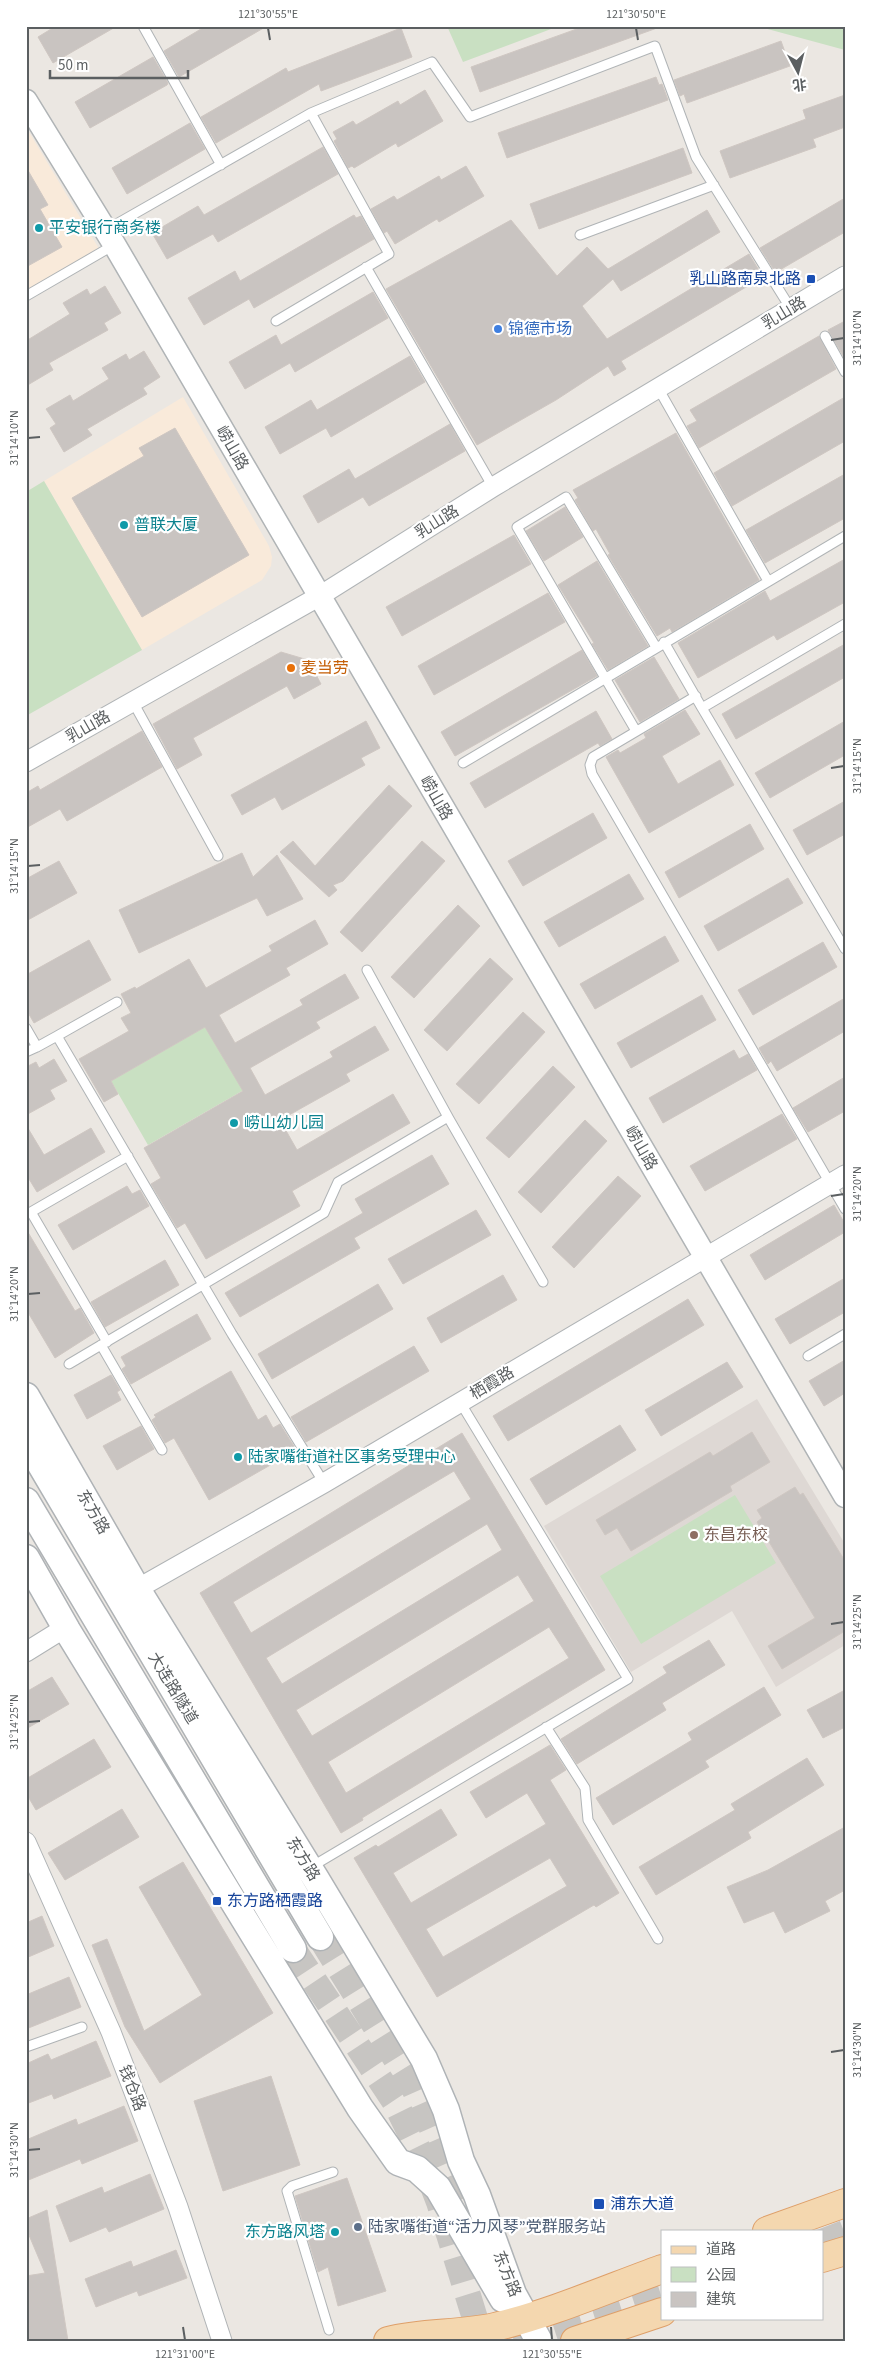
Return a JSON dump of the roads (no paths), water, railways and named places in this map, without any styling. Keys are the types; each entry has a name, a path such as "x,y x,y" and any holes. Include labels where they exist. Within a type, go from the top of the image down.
{"main road":[{"name":"东方路","path":"26,1396 137,1589 424,2058 446,2110 461,2161 477,2195 514,2294 521,2326"},
{"name":"大连路隧道","path":"26,1440 320,1937"},
{"name":"大连路隧道","path":"26,1501 293,1949"},
{"name":"东方路","path":"26,1558 67,1630 360,2108 398,2162 417,2169 438,2188 521,2326 539,2341"},
{"path":"770,2230 845,2202"},
{"path":"824,2257 845,2251"},
{"path":"388,2341 405,2337 494,2327 521,2326 661,2269"},
{"path":"575,2341 661,2312"}],"street":[{"name":"崂山路","path":"26,101 110,238 845,1496"},
{"name":"乳山路","path":"26,762 318,596 845,276"},
{"name":"栖霞路","path":"137,1589 324,1483 837,1179"},
{"path":"26,1652 55,1634 67,1630"},
{"name":"钱仓路","path":"26,1842 114,2041 178,2207 222,2341"}],"lane":[{"path":"143,26 221,165"},
{"path":"26,296 221,165 311,113 432,62 470,118 654,46 696,157 791,309"},
{"path":"276,321 389,254 311,113"},
{"path":"580,235 714,185"},
{"path":"366,267 493,488"},
{"path":"825,336 845,372"},
{"path":"658,388 768,581"},
{"path":"636,731 517,527 566,497 660,644 696,696 845,949"},
{"path":"463,763 660,644 845,536"},
{"path":"702,708 845,624"},
{"path":"696,696 594,757 590,765 592,774 837,1179 845,1209"},
{"path":"133,702 218,856"},
{"path":"367,970 448,1117 543,1282"},
{"path":"26,1052 117,1002"},
{"path":"26,1028 37,1047"},
{"path":"57,1036 203,1284 324,1483"},
{"path":"69,1364 324,1213 338,1182 448,1117"},
{"path":"128,1156 31,1212 162,1450"},
{"path":"808,1356 845,1334"},
{"path":"309,1868 628,1679 460,1402"},
{"path":"546,1727 584,1788 588,1820 658,1939"},
{"path":"26,2047 82,2027"},
{"path":"329,2330 287,2191 292,2186 333,2172"}],"tunnel":[{"path":"320,1937 414,2088 462,2196 477,2244"},
{"path":"293,1949 395,2102 420,2153 439,2202 482,2341"},
{"path":"824,2242 845,2234"},
{"path":"514,2341 661,2294"}],"place":[{"name":"平安银行商务楼","path":"39,228"},
{"name":"乳山路南泉北路","path":"811,279"},
{"name":"锦德市场","path":"498,329"},
{"name":"普联大厦","path":"124,525"},
{"name":"麦当劳","path":"291,668"},
{"name":"崂山幼儿园","path":"234,1123"},
{"name":"陆家嘴街道社区事务受理中心","path":"238,1457"},
{"name":"东昌东校","path":"694,1535"},
{"name":"东方路栖霞路","path":"217,1901"},
{"name":"浦东大道","path":"599,2204"},
{"name":"陆家嘴街道“活力风琴”党群服务站","path":"358,2227"},
{"name":"东方路风塔","path":"335,2232"}]}
